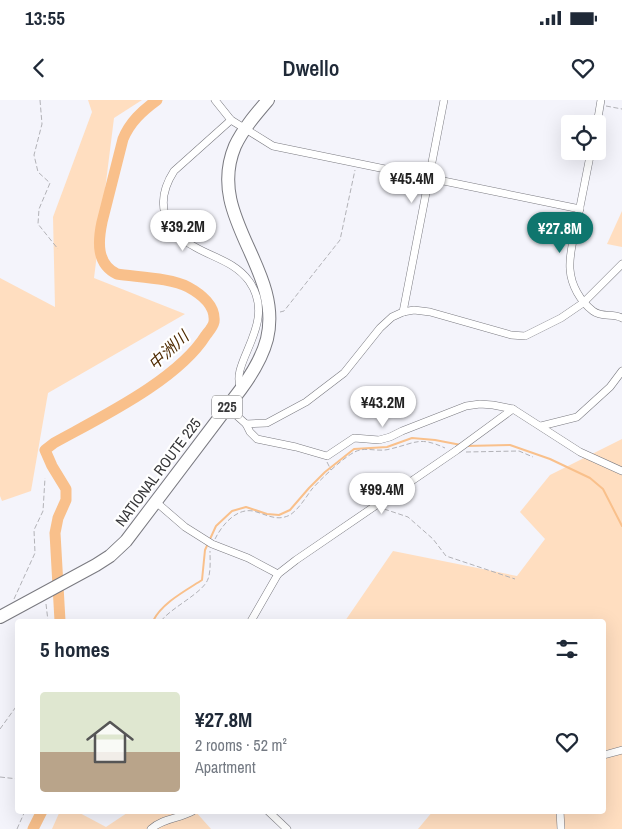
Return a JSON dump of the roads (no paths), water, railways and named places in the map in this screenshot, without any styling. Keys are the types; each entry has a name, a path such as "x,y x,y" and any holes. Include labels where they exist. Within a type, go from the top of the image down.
{"highway":[{"name":"NATIONAL ROUTE 225","path":"4,615 110,556 126,541 250,377 262,356 267,338 270,314 265,286 233,213 228,188 235,147 245,128 268,100"}],"street":[{"path":"216,100 231,120 273,146 580,208"},
{"path":"403,312 444,100"},
{"path":"599,115 601,102"},
{"path":"231,120 174,171 164,190 163,210 167,221 176,234 194,247 226,261 241,272 250,282 257,305 258,320 253,340 238,378 241,389"},
{"path":"589,160 571,254 570,270 575,289 583,303 595,313 616,315 622,318"},
{"path":"246,424 267,423 306,402 344,373 380,328 392,317 403,312 414,310 430,312 511,335 525,336 562,318 583,303 622,264"},
{"path":"541,426 577,417 610,387 622,371"},
{"path":"227,407 246,424 250,432 257,439 327,456 354,438 378,440 390,437 466,406 493,405 513,409 580,452 622,471"},
{"path":"252,619 278,574 513,409"},
{"path":"156,502 185,527 210,542 248,558 278,574"},
{"path":"606,754 622,750"},
{"path":"151,829 160,822 188,814"},
{"path":"271,814 287,829"},
{"path":"560,814 560,829"}],"waterway":[{"name":"中洲川","path":"60,619 55,533 58,518 66,500 66,489 45,450 158,382 193,351 211,329 214,322 213,311 207,301 193,290 173,282 117,274 105,264 100,251 102,222 123,139 137,117 157,100"},
{"path":"154,619 168,603 202,580 205,550 216,526 232,511 246,507 267,514 279,515 290,510 325,472 354,449 387,447 412,438 461,445"},
{"path":"465,446 510,445 550,459 590,478 603,489 622,526"},
{"name":"中洲川","path":"33,829 40,814"}]}
